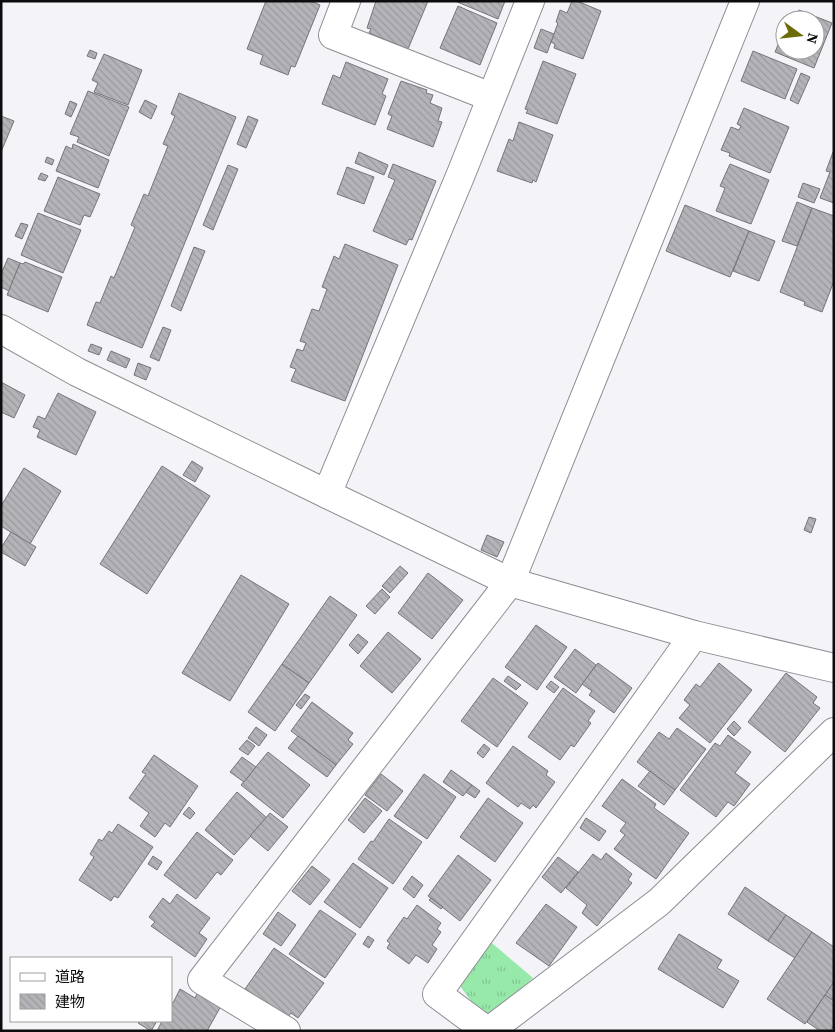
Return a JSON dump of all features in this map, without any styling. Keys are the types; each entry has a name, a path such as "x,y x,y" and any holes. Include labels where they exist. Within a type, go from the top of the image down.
{"street":[{"path":"346,1 333,35 491,97"},
{"path":"327,494 458,183 530,1"},
{"path":"286,1031 202,980 510,582 745,1"},
{"path":"1,329 77,372 510,582 694,635 834,668"},
{"path":"694,635 437,994 488,1031 659,902 834,732"}],"green space":[{"path":"486,938 533,978 485,1020 457,982"}],"building":[{"path":"266,1 310,1 320,5 295,67 291,66 288,75 260,64 263,55 247,49"},
{"path":"376,1 428,1 408,49 369,33 371,29 367,28"},
{"path":"455,1 505,1 498,19"},
{"path":"572,1 577,1 601,11 583,59 554,48 555,44 551,42 558,23 556,22 560,10 567,13"},
{"path":"458,6 497,23 480,65 440,48"},
{"path":"825,20 832,23 825,40"},
{"path":"541,29 554,34 547,53 534,48"},
{"path":"90,50 97,53 95,59 87,56"},
{"path":"753,51 797,69 785,99 741,81"},
{"path":"104,54 142,70 128,105 94,92 98,83 92,80"},
{"path":"794,60 817,60 814,68"},
{"path":"543,61 576,74 557,124 526,113 528,110 525,109"},
{"path":"346,62 388,79 382,94 386,96 375,125 322,104 333,75 340,78"},
{"path":"801,73 810,77 798,104 790,100"},
{"path":"401,81 427,90 426,93 433,95 430,103 442,108 438,121 442,122 433,147 387,129 392,116 388,114"},
{"path":"88,91 129,107 109,156 77,142 79,137 70,134"},
{"path":"179,93 236,117 142,348 87,325 96,302 100,303 111,276 114,278 135,227 131,225 144,194 148,196 168,146 163,144 175,116 171,114"},
{"path":"145,100 157,106 151,119 139,112"},
{"path":"70,101 77,104 71,117 65,114"},
{"path":"744,108 789,127 770,173 729,156 730,153 721,150 731,127 739,130 741,126 737,124"},
{"path":"1,116 14,121 1,152"},
{"path":"248,116 258,120 246,148 237,144"},
{"path":"519,122 553,135 536,182 533,180 532,183 497,171 509,139 513,141"},
{"path":"73,144 109,160 98,188 56,171 66,146 72,149"},
{"path":"359,152 388,165 384,175 355,163"},
{"path":"833,152 834,203 820,198 830,172 826,171"},
{"path":"47,157 54,160 52,165 45,162"},
{"path":"393,164 436,181 412,240 409,239 406,245 373,231 395,180 388,177"},
{"path":"730,164 769,180 751,224 716,211 725,188 720,186"},
{"path":"228,165 238,169 213,230 203,225"},
{"path":"347,167 374,177 364,204 337,194"},
{"path":"41,173 48,176 45,181 38,179"},
{"path":"58,177 100,194 90,217 84,215 80,225 44,211"},
{"path":"803,183 820,189 814,203 798,197"},
{"path":"797,202 812,208 797,246 782,241"},
{"path":"685,205 749,231 730,277 666,251"},
{"path":"812,208 834,216 834,281 822,312 804,305 805,302 780,292"},
{"path":"38,213 81,230 63,273 21,255"},
{"path":"21,223 28,225 22,239 15,236"},
{"path":"749,231 775,241 759,281 733,271"},
{"path":"345,244 398,265 345,401 291,381 296,369 290,367 297,349 303,351 306,343 300,341 312,309 319,311 327,289 322,287 334,256 339,259"},
{"path":"194,247 205,251 181,311 171,306"},
{"path":"8,258 20,263 9,291 1,287 1,274"},
{"path":"25,262 62,277 48,312 7,295 20,263 23,264"},
{"path":"163,327 171,330 159,361 150,357"},
{"path":"91,344 102,348 99,355 88,351"},
{"path":"111,351 130,359 126,368 107,360"},
{"path":"138,363 151,368 146,380 134,375"},
{"path":"1,382 25,395 14,418 1,412"},
{"path":"58,393 96,412 76,455 37,437 40,430 33,427 38,416 45,419"},
{"path":"192,461 203,468 195,482 183,475"},
{"path":"162,466 210,496 147,594 100,564"},
{"path":"24,468 61,491 30,544 1,526 1,506"},
{"path":"809,517 816,519 811,533 804,530"},
{"path":"11,532 36,547 25,566 1,552 1,548"},
{"path":"487,535 504,542 497,557 481,550"},
{"path":"400,566 408,573 390,593 382,586"},
{"path":"428,573 463,600 432,639 398,613"},
{"path":"241,575 289,604 230,701 182,673"},
{"path":"382,589 390,597 375,614 366,606"},
{"path":"330,596 357,615 309,683 282,664"},
{"path":"536,625 567,647 537,690 505,667"},
{"path":"388,632 421,659 392,693 360,666"},
{"path":"358,634 368,642 358,654 349,645"},
{"path":"575,649 596,665 576,693 554,677"},
{"path":"598,663 632,688 614,713 589,695 592,691 582,684"},
{"path":"719,663 752,690 710,743 679,718 690,705 684,700 696,684 700,687"},
{"path":"282,664 309,683 275,731 248,712"},
{"path":"786,673 817,697 813,703 820,708 785,752 748,722"},
{"path":"508,676 521,685 516,690 504,681"},
{"path":"493,678 528,703 497,747 461,721"},
{"path":"551,681 559,687 554,693 546,687"},
{"path":"563,688 595,711 588,721 591,723 574,747 571,745 560,760 528,737"},
{"path":"305,694 310,697 301,709 296,705"},
{"path":"312,702 353,733 348,740 353,744 336,765 291,731"},
{"path":"734,721 741,728 734,736 727,729"},
{"path":"256,727 267,735 259,746 248,738"},
{"path":"677,728 706,749 675,790 637,762 659,732 669,739"},
{"path":"728,735 751,752 735,773 750,784 734,806 728,802 716,817 680,790 715,743 720,746"},
{"path":"298,736 336,765 327,777 288,748"},
{"path":"247,740 255,746 248,755 239,749"},
{"path":"484,744 490,749 483,758 477,753"},
{"path":"513,746 548,771 546,775 555,782 536,808 533,805 530,809 521,803 518,807 486,783"},
{"path":"268,752 310,785 283,818 241,785"},
{"path":"154,755 198,786 170,827 165,823 155,837 140,826 149,813 129,798 146,774 142,772"},
{"path":"242,757 256,767 244,782 230,772"},
{"path":"451,770 472,785 463,796 443,782"},
{"path":"650,771 675,790 664,805 638,786"},
{"path":"381,774 403,791 387,811 365,795"},
{"path":"424,774 456,797 427,839 394,816"},
{"path":"622,779 656,804 654,808 689,833 656,879 614,849 625,835 620,831 626,823 602,806"},
{"path":"472,785 480,791 475,798 466,792"},
{"path":"237,792 267,818 234,855 205,830"},
{"path":"365,798 382,811 364,833 348,820"},
{"path":"488,798 523,823 495,862 460,837"},
{"path":"189,807 195,813 190,819 183,814"},
{"path":"270,813 288,827 268,851 250,836"},
{"path":"586,818 606,831 599,841 580,828"},
{"path":"389,819 422,842 393,884 358,859"},
{"path":"118,824 153,847 118,898 114,896 111,901 79,880 94,857 90,854 99,839 102,841 109,831 112,833"},
{"path":"197,832 233,860 221,875 217,872 196,899 164,875"},
{"path":"606,853 632,874 628,880 632,883 597,926 582,913 587,905 566,888 593,854 601,860"},
{"path":"458,855 491,880 460,921 428,896"},
{"path":"153,856 162,862 157,870 148,864"},
{"path":"558,857 578,872 561,893 542,877"},
{"path":"353,863 388,888 360,928 324,902"},
{"path":"312,866 330,880 310,905 292,891"},
{"path":"412,876 423,885 414,898 403,889"},
{"path":"745,887 786,915 768,941 728,914"},
{"path":"177,894 210,918 199,933 207,939 195,957 151,926 155,922 149,917 163,898 170,904"},
{"path":"431,898 443,907 441,909 429,900"},
{"path":"546,904 577,927 549,966 516,943"},
{"path":"417,905 441,923 437,929 441,932 432,945 437,949 428,963 416,955 409,964 387,948 390,943 387,941 404,917 407,919"},
{"path":"320,910 356,934 325,978 289,954"},
{"path":"278,912 296,925 281,946 263,934"},
{"path":"786,915 812,932 795,958 768,941"},
{"path":"812,932 834,947 834,982 805,1024 767,999"},
{"path":"679,934 722,960 717,968 739,981 723,1008 658,969"},
{"path":"368,936 374,940 369,948 363,944"},
{"path":"274,948 324,983 298,1018 291,1013 287,1018 245,989"},
{"path":"834,982 834,1001 825,995"},
{"path":"180,989 195,998 198,992 221,1006 207,1031 157,1031 162,1022 172,1022 173,1003"},
{"path":"825,995 834,1001 834,1024 831,1031 820,1031 807,1022"},
{"path":"139,1022 156,1022 151,1031"}]}
